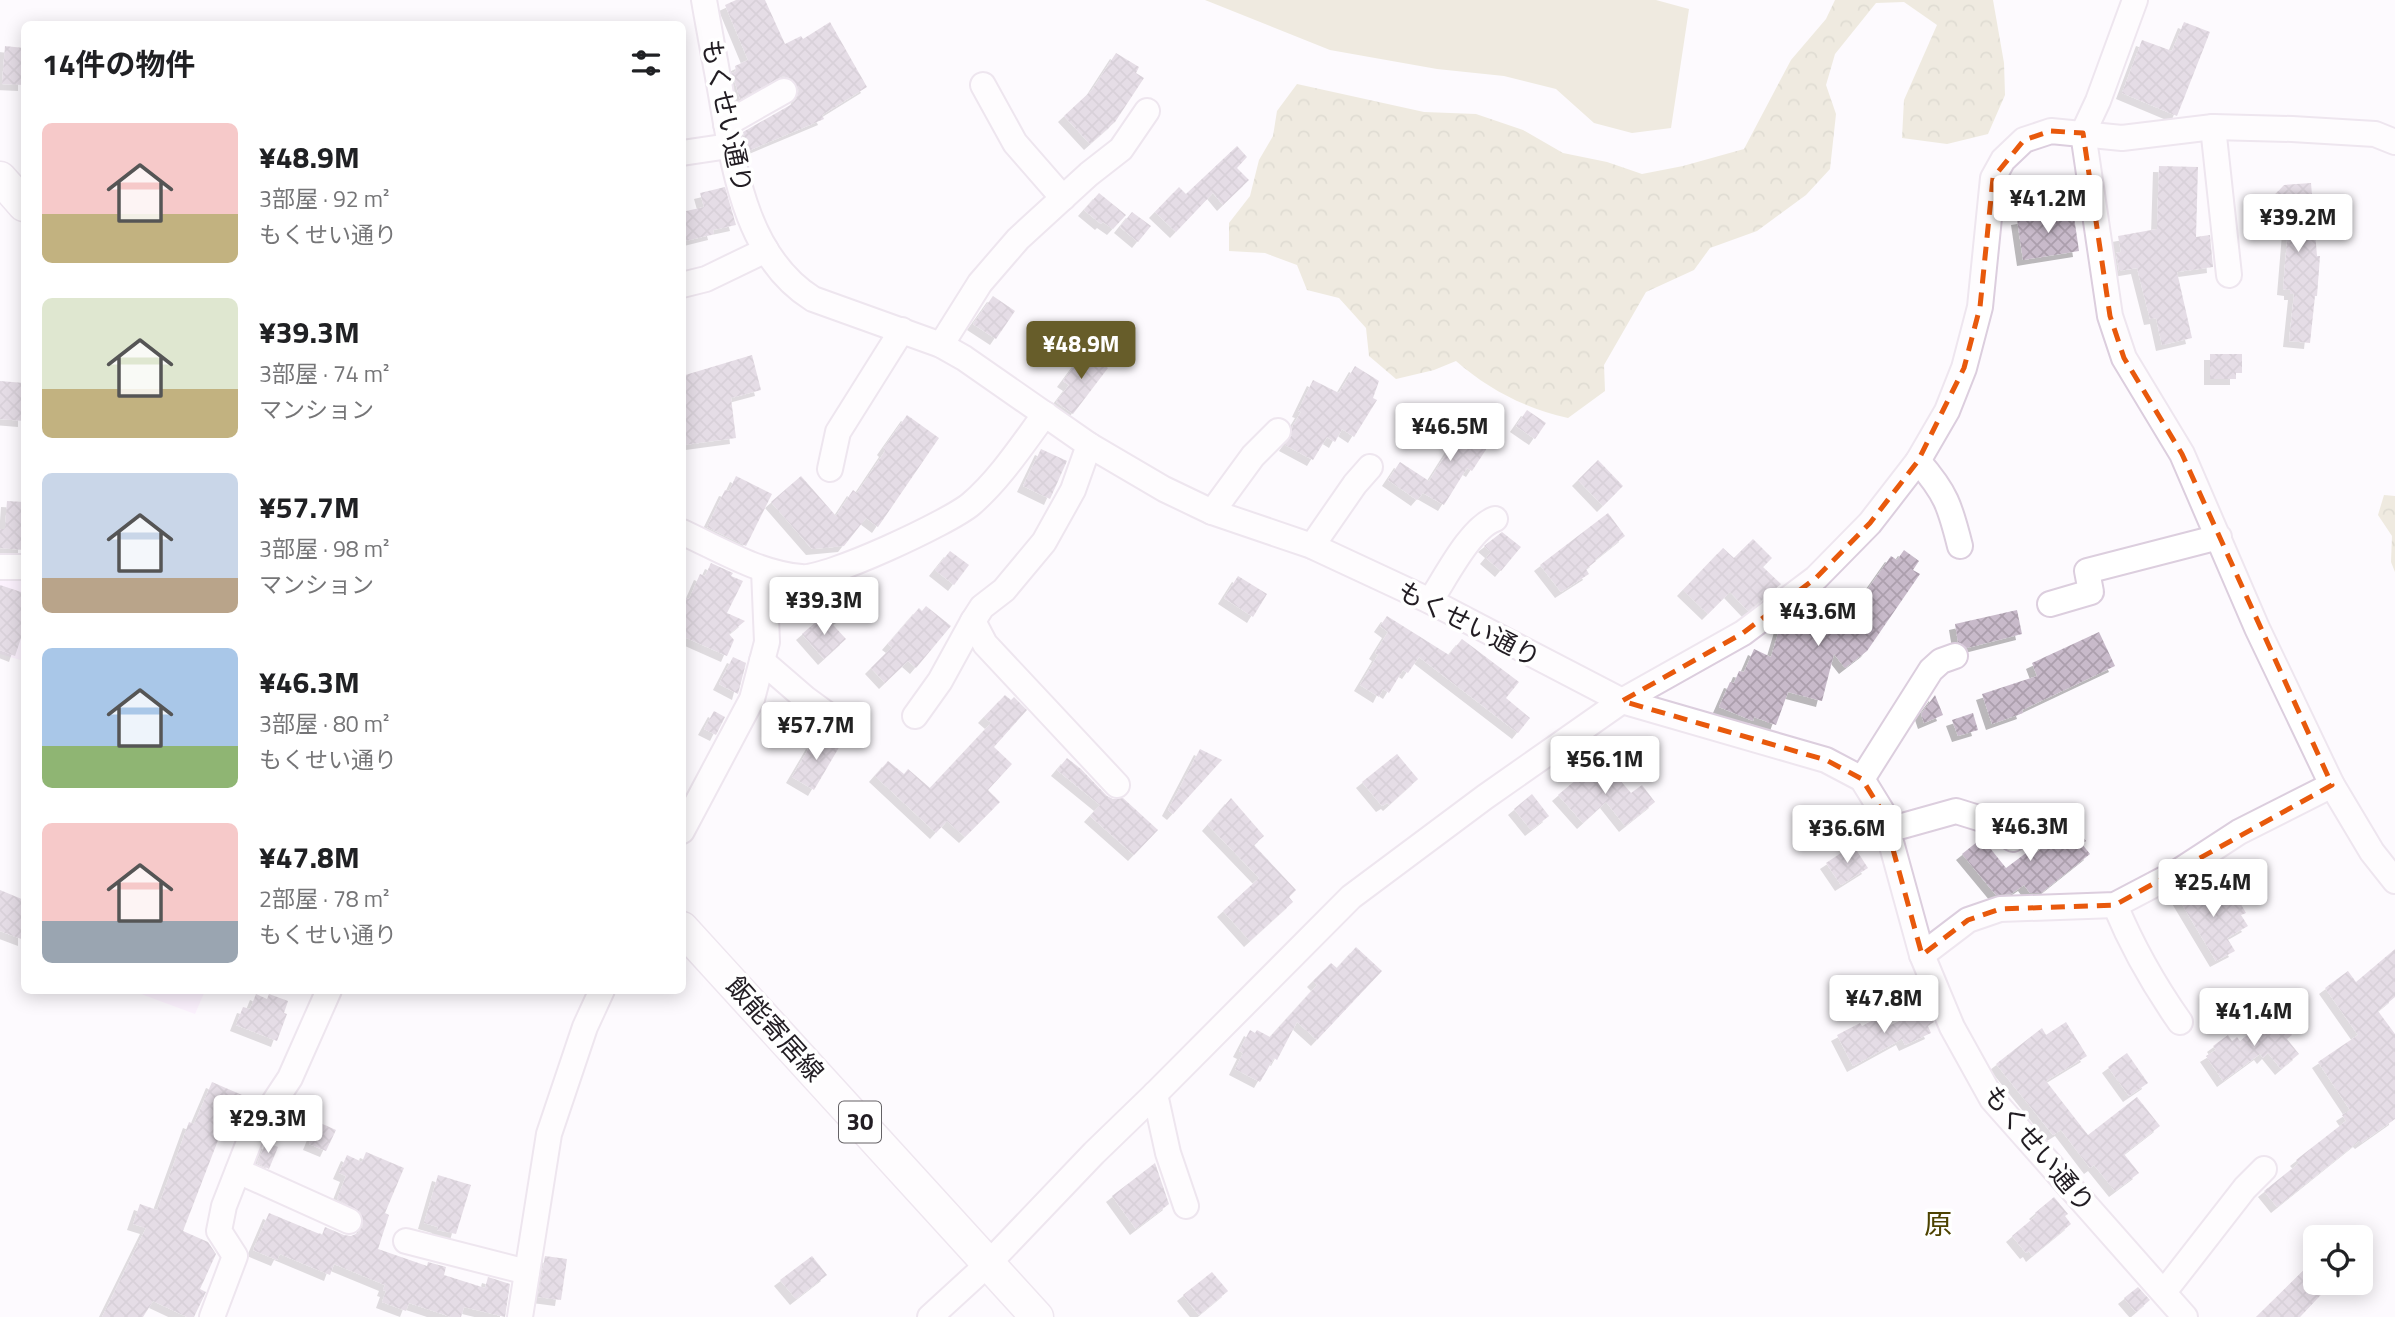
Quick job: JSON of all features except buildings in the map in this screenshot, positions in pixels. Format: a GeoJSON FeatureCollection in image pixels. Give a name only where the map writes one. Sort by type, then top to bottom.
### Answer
{"type":"FeatureCollection","features":[{"type":"Feature","properties":{"kind":"main road","name":"飯能寄居線"},"geometry":{"type":"LineString","coordinates":[[686,932],[1037,1317]]}},
{"type":"Feature","properties":{"kind":"street","name":"もくせい通り"},"geometry":{"type":"LineString","coordinates":[[704,0],[727,135],[744,200],[754,228],[766,250],[797,289],[813,299],[941,345],[964,358],[1089,445],[1164,489],[1212,512],[1312,546],[1430,601],[1622,701],[1826,760],[1862,779],[1883,813],[1922,955],[1952,1027],[1992,1099],[2185,1317]]}},
{"type":"Feature","properties":{"kind":"street"},"geometry":{"type":"LineString","coordinates":[[2135,0],[2098,101],[2082,133],[2110,316],[2124,358],[2182,454],[2257,628],[2332,785],[2372,852],[2395,881]]}},
{"type":"Feature","properties":{"kind":"street"},"geometry":{"type":"LineString","coordinates":[[983,85],[1016,143],[1063,198]]}},
{"type":"Feature","properties":{"kind":"street"},"geometry":{"type":"LineString","coordinates":[[686,151],[727,135],[784,91]]}},
{"type":"Feature","properties":{"kind":"street"},"geometry":{"type":"LineString","coordinates":[[941,345],[980,283],[1018,239],[1121,149],[1147,111]]}},
{"type":"Feature","properties":{"kind":"street"},"geometry":{"type":"LineString","coordinates":[[2213,127],[2229,275]]}},
{"type":"Feature","properties":{"kind":"street"},"geometry":{"type":"LineString","coordinates":[[930,1317],[988,1264],[1094,1153],[1156,1094],[1350,897],[1485,797],[1622,701],[1743,633],[1816,578],[1870,523],[1918,461],[1947,411],[1964,368],[1980,307],[1993,178],[2003,160],[2024,140],[2052,131],[2122,138],[2213,127],[2375,134],[2395,142]]}},
{"type":"Feature","properties":{"kind":"street"},"geometry":{"type":"LineString","coordinates":[[686,284],[706,279],[766,250]]}},
{"type":"Feature","properties":{"kind":"street"},"geometry":{"type":"LineString","coordinates":[[830,469],[838,432],[902,330]]}},
{"type":"Feature","properties":{"kind":"street"},"geometry":{"type":"LineString","coordinates":[[686,534],[764,570],[804,578],[842,568],[932,527],[968,507],[991,485],[1045,414]]}},
{"type":"Feature","properties":{"kind":"street"},"geometry":{"type":"LineString","coordinates":[[1212,512],[1253,456],[1278,431]]}},
{"type":"Feature","properties":{"kind":"street"},"geometry":{"type":"LineString","coordinates":[[915,716],[940,681],[982,607],[1004,590],[1044,542],[1073,490],[1089,445]]}},
{"type":"Feature","properties":{"kind":"street"},"geometry":{"type":"LineString","coordinates":[[1918,461],[1940,486],[1952,512],[1960,546]]}},
{"type":"Feature","properties":{"kind":"street"},"geometry":{"type":"LineString","coordinates":[[1312,546],[1370,467]]}},
{"type":"Feature","properties":{"kind":"street"},"geometry":{"type":"LineString","coordinates":[[1430,601],[1474,535],[1486,522],[1495,519]]}},
{"type":"Feature","properties":{"kind":"street"},"geometry":{"type":"LineString","coordinates":[[2050,604],[2091,592],[2087,571],[2219,537]]}},
{"type":"Feature","properties":{"kind":"street"},"geometry":{"type":"LineString","coordinates":[[0,567],[21,567]]}},
{"type":"Feature","properties":{"kind":"street"},"geometry":{"type":"LineString","coordinates":[[686,823],[752,699],[767,642],[764,570]]}},
{"type":"Feature","properties":{"kind":"street"},"geometry":{"type":"LineString","coordinates":[[973,621],[985,644],[1117,785]]}},
{"type":"Feature","properties":{"kind":"street"},"geometry":{"type":"LineString","coordinates":[[1862,779],[1931,670],[1941,661],[1955,656]]}},
{"type":"Feature","properties":{"kind":"street"},"geometry":{"type":"LineString","coordinates":[[762,661],[806,699],[854,734]]}},
{"type":"Feature","properties":{"kind":"street"},"geometry":{"type":"LineString","coordinates":[[1922,955],[1968,920],[2000,909],[2115,905],[2175,873],[2239,832],[2332,785]]}},
{"type":"Feature","properties":{"kind":"street"},"geometry":{"type":"LineString","coordinates":[[1888,830],[1956,811],[1985,820],[2014,839]]}},
{"type":"Feature","properties":{"kind":"street"},"geometry":{"type":"LineString","coordinates":[[2115,905],[2129,938],[2162,997],[2180,1022]]}},
{"type":"Feature","properties":{"kind":"street"},"geometry":{"type":"LineString","coordinates":[[212,1317],[235,1256],[219,1231],[224,1206],[251,1137],[290,1078],[327,994]]}},
{"type":"Feature","properties":{"kind":"street"},"geometry":{"type":"LineString","coordinates":[[520,1317],[550,1134],[585,1027],[601,994]]}},
{"type":"Feature","properties":{"kind":"street"},"geometry":{"type":"LineString","coordinates":[[1156,1094],[1168,1153],[1186,1206]]}},
{"type":"Feature","properties":{"kind":"street"},"geometry":{"type":"LineString","coordinates":[[2164,1292],[2245,1188],[2264,1169]]}},
{"type":"Feature","properties":{"kind":"street"},"geometry":{"type":"LineString","coordinates":[[238,1171],[349,1221]]}},
{"type":"Feature","properties":{"kind":"street"},"geometry":{"type":"LineString","coordinates":[[405,1241],[527,1272]]}},
{"type":"Feature","properties":{"kind":"highlighted area"},"geometry":{"type":"Polygon","coordinates":[[[2051,131],[2083,133],[2110,316],[2124,358],[2182,454],[2332,785],[2115,905],[2000,909],[1968,920],[1922,955],[1883,813],[1862,779],[1826,760],[1622,701],[1743,633],[1816,578],[1870,523],[1918,461],[1964,368],[1980,307],[1993,178],[2024,140],[2051,131]]]}},
{"type":"Feature","properties":{"kind":"shaded area"},"geometry":{"type":"Polygon","coordinates":[[[0,572],[21,573],[21,660],[0,654],[0,572]]]}},
{"type":"Feature","properties":{"kind":"shaded area"},"geometry":{"type":"Polygon","coordinates":[[[141,994],[204,994],[195,1014],[141,994]]]}},
{"type":"Feature","properties":{"kind":"green space"},"geometry":{"type":"Polygon","coordinates":[[[1205,0],[1656,0],[1689,9],[1671,128],[1632,133],[1594,123],[1556,89],[1504,76],[1437,69],[1330,50],[1205,0]]]}},
{"type":"Feature","properties":{"kind":"green space"},"geometry":{"type":"Polygon","coordinates":[[[1835,0],[1993,0],[2004,63],[2005,95],[1988,134],[1947,144],[1902,138],[1904,100],[1937,25],[1904,2],[1876,3],[1835,54],[1826,85],[1836,114],[1830,169],[1806,195],[1757,231],[1710,248],[1694,270],[1646,292],[1604,365],[1605,391],[1568,418],[1508,397],[1456,361],[1434,370],[1396,379],[1369,356],[1366,328],[1339,298],[1307,290],[1297,265],[1265,253],[1229,251],[1229,223],[1250,196],[1259,160],[1273,136],[1277,111],[1297,84],[1424,112],[1476,114],[1523,130],[1563,153],[1607,162],[1642,174],[1744,149],[1791,60],[1826,19],[1835,0]]]}},
{"type":"Feature","properties":{"kind":"green space"},"geometry":{"type":"Polygon","coordinates":[[[2384,495],[2395,496],[2395,572],[2391,562],[2392,536],[2378,515],[2384,495]]]}},
{"type":"Feature","properties":{"kind":"district","name":"原"},"geometry":{"type":"Point","coordinates":[1938,1224]}}]}
